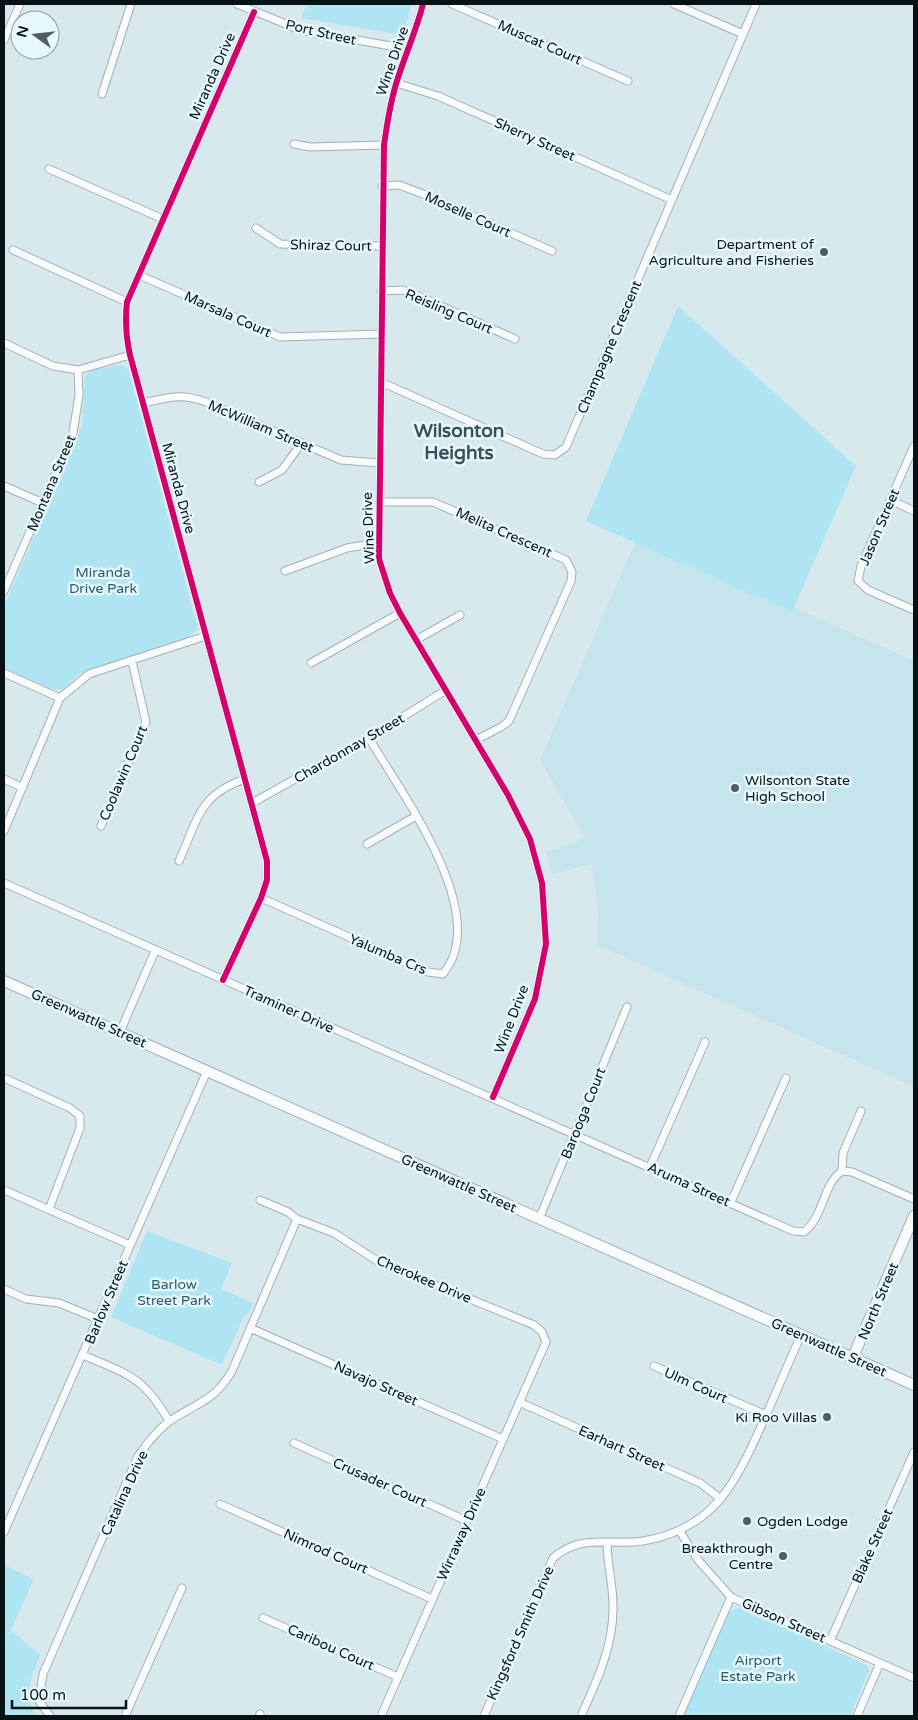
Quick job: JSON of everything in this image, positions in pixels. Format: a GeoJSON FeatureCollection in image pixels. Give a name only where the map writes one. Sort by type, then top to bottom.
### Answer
{"type":"FeatureCollection","features":[{"type":"Feature","properties":{"kind":"main road","name":"Greenwattle Street"},"geometry":{"type":"LineString","coordinates":[[4,981],[914,1385]]}},
{"type":"Feature","properties":{"kind":"main road","name":"North Street"},"geometry":{"type":"LineString","coordinates":[[853,1357],[914,1216]]}},
{"type":"Feature","properties":{"kind":"street"},"geometry":{"type":"LineString","coordinates":[[4,40],[20,4]]}},
{"type":"Feature","properties":{"kind":"street"},"geometry":{"type":"LineString","coordinates":[[102,94],[131,4]]}},
{"type":"Feature","properties":{"kind":"street","name":"Port Street"},"geometry":{"type":"LineString","coordinates":[[237,4],[308,32],[408,49]]}},
{"type":"Feature","properties":{"kind":"street","name":"Wine Drive"},"geometry":{"type":"LineString","coordinates":[[423,4],[416,31],[396,82],[389,110],[384,145],[378,544],[379,559],[384,578],[400,613],[508,796],[530,839],[542,883],[546,944],[535,999],[494,1097]]}},
{"type":"Feature","properties":{"kind":"street","name":"Muscat Court"},"geometry":{"type":"LineString","coordinates":[[452,4],[628,81]]}},
{"type":"Feature","properties":{"kind":"street"},"geometry":{"type":"LineString","coordinates":[[674,4],[743,34]]}},
{"type":"Feature","properties":{"kind":"street","name":"Champagne Crescent"},"geometry":{"type":"LineString","coordinates":[[381,382],[543,454],[555,455],[566,447],[756,4]]}},
{"type":"Feature","properties":{"kind":"street","name":"Miranda Drive"},"geometry":{"type":"LineString","coordinates":[[223,980],[261,898],[267,880],[267,861],[126,340],[127,302],[254,12]]}},
{"type":"Feature","properties":{"kind":"street","name":"Sherry Street"},"geometry":{"type":"LineString","coordinates":[[396,82],[438,96],[672,200]]}},
{"type":"Feature","properties":{"kind":"street"},"geometry":{"type":"LineString","coordinates":[[294,144],[310,148],[384,145]]}},
{"type":"Feature","properties":{"kind":"street"},"geometry":{"type":"LineString","coordinates":[[49,169],[162,219]]}},
{"type":"Feature","properties":{"kind":"street","name":"Moselle Court"},"geometry":{"type":"LineString","coordinates":[[382,186],[399,185],[423,194],[552,251]]}},
{"type":"Feature","properties":{"kind":"street","name":"Shiraz Court"},"geometry":{"type":"LineString","coordinates":[[256,228],[280,244],[382,246]]}},
{"type":"Feature","properties":{"kind":"street"},"geometry":{"type":"LineString","coordinates":[[13,250],[127,302]]}},
{"type":"Feature","properties":{"kind":"street","name":"Marsala Court"},"geometry":{"type":"LineString","coordinates":[[139,275],[280,337],[381,334]]}},
{"type":"Feature","properties":{"kind":"street","name":"Reisling Court"},"geometry":{"type":"LineString","coordinates":[[381,291],[403,290],[515,339]]}},
{"type":"Feature","properties":{"kind":"street"},"geometry":{"type":"LineString","coordinates":[[4,343],[54,366],[78,370],[130,355]]}},
{"type":"Feature","properties":{"kind":"street","name":"Montana Street"},"geometry":{"type":"LineString","coordinates":[[4,591],[6,581],[43,503],[73,433],[80,395],[78,370]]}},
{"type":"Feature","properties":{"kind":"street","name":"McWilliam Street"},"geometry":{"type":"LineString","coordinates":[[144,404],[174,396],[186,396],[206,402],[341,460],[379,464]]}},
{"type":"Feature","properties":{"kind":"street"},"geometry":{"type":"LineString","coordinates":[[259,482],[282,470],[301,444]]}},
{"type":"Feature","properties":{"kind":"street","name":"Jason Street"},"geometry":{"type":"LineString","coordinates":[[914,446],[861,566],[858,581],[868,590],[914,610]]}},
{"type":"Feature","properties":{"kind":"street"},"geometry":{"type":"LineString","coordinates":[[4,486],[43,503]]}},
{"type":"Feature","properties":{"kind":"street"},"geometry":{"type":"LineString","coordinates":[[890,500],[914,510]]}},
{"type":"Feature","properties":{"kind":"street","name":"Melita Crescent"},"geometry":{"type":"LineString","coordinates":[[379,502],[433,502],[566,560],[570,567],[571,581],[509,721],[476,740]]}},
{"type":"Feature","properties":{"kind":"street"},"geometry":{"type":"LineString","coordinates":[[285,572],[347,548],[378,544]]}},
{"type":"Feature","properties":{"kind":"street"},"geometry":{"type":"LineString","coordinates":[[311,663],[400,613]]}},
{"type":"Feature","properties":{"kind":"street"},"geometry":{"type":"LineString","coordinates":[[416,640],[460,615]]}},
{"type":"Feature","properties":{"kind":"street"},"geometry":{"type":"LineString","coordinates":[[4,831],[60,698],[89,674],[206,636]]}},
{"type":"Feature","properties":{"kind":"street","name":"Coolawin Court"},"geometry":{"type":"LineString","coordinates":[[101,826],[146,722],[132,661]]}},
{"type":"Feature","properties":{"kind":"street"},"geometry":{"type":"LineString","coordinates":[[4,672],[60,698]]}},
{"type":"Feature","properties":{"kind":"street","name":"Chardonnay Street"},"geometry":{"type":"LineString","coordinates":[[252,803],[369,738],[446,690]]}},
{"type":"Feature","properties":{"kind":"street","name":"Yalumba Crs"},"geometry":{"type":"LineString","coordinates":[[261,898],[428,972],[443,974],[453,958],[456,937],[453,898],[440,859],[369,738]]}},
{"type":"Feature","properties":{"kind":"street"},"geometry":{"type":"LineString","coordinates":[[4,779],[23,788]]}},
{"type":"Feature","properties":{"kind":"street"},"geometry":{"type":"LineString","coordinates":[[179,861],[208,798],[227,785],[245,779]]}},
{"type":"Feature","properties":{"kind":"street"},"geometry":{"type":"LineString","coordinates":[[367,844],[416,816]]}},
{"type":"Feature","properties":{"kind":"street","name":"Traminer Drive"},"geometry":{"type":"LineString","coordinates":[[4,883],[494,1097],[574,1134]]}},
{"type":"Feature","properties":{"kind":"street"},"geometry":{"type":"LineString","coordinates":[[120,1032],[156,951]]}},
{"type":"Feature","properties":{"kind":"street","name":"Barooga Court"},"geometry":{"type":"LineString","coordinates":[[539,1219],[627,1007]]}},
{"type":"Feature","properties":{"kind":"street"},"geometry":{"type":"LineString","coordinates":[[650,1167],[705,1042]]}},
{"type":"Feature","properties":{"kind":"street","name":"Barlow Street"},"geometry":{"type":"LineString","coordinates":[[4,1532],[207,1071]]}},
{"type":"Feature","properties":{"kind":"street"},"geometry":{"type":"LineString","coordinates":[[4,1078],[70,1108],[80,1116],[80,1128],[49,1209]]}},
{"type":"Feature","properties":{"kind":"street"},"geometry":{"type":"LineString","coordinates":[[731,1202],[786,1078]]}},
{"type":"Feature","properties":{"kind":"street"},"geometry":{"type":"LineString","coordinates":[[861,1110],[846,1146],[842,1171],[852,1172],[914,1199]]}},
{"type":"Feature","properties":{"kind":"street","name":"Aruma Street"},"geometry":{"type":"LineString","coordinates":[[574,1134],[793,1231],[804,1232],[814,1224],[832,1181],[842,1171]]}},
{"type":"Feature","properties":{"kind":"street"},"geometry":{"type":"LineString","coordinates":[[4,1190],[130,1245]]}},
{"type":"Feature","properties":{"kind":"street","name":"Cherokee Drive"},"geometry":{"type":"LineString","coordinates":[[260,1200],[288,1212],[297,1219],[334,1233],[379,1262],[534,1325],[542,1332],[546,1342],[542,1353]]}},
{"type":"Feature","properties":{"kind":"street","name":"Catalina Drive"},"geometry":{"type":"LineString","coordinates":[[50,1716],[39,1701],[43,1674],[138,1456],[151,1439],[169,1421],[198,1406],[223,1386],[297,1219]]}},
{"type":"Feature","properties":{"kind":"street"},"geometry":{"type":"LineString","coordinates":[[4,1289],[26,1299],[59,1303],[98,1319]]}},
{"type":"Feature","properties":{"kind":"street","name":"Navajo Street"},"geometry":{"type":"LineString","coordinates":[[250,1328],[503,1439]]}},
{"type":"Feature","properties":{"kind":"street","name":"Kingsford Smith Drive"},"geometry":{"type":"LineString","coordinates":[[484,1716],[553,1558],[565,1548],[579,1542],[607,1543],[645,1540],[679,1530],[700,1517],[722,1498],[739,1474],[801,1335]]}},
{"type":"Feature","properties":{"kind":"street","name":"Wirraway Drive"},"geometry":{"type":"LineString","coordinates":[[381,1716],[542,1353]]}},
{"type":"Feature","properties":{"kind":"street"},"geometry":{"type":"LineString","coordinates":[[83,1355],[131,1376],[143,1384],[154,1396],[169,1421]]}},
{"type":"Feature","properties":{"kind":"street","name":"Ulm Court"},"geometry":{"type":"LineString","coordinates":[[654,1366],[766,1415]]}},
{"type":"Feature","properties":{"kind":"street","name":"Earhart Street"},"geometry":{"type":"LineString","coordinates":[[520,1402],[700,1483],[722,1498]]}},
{"type":"Feature","properties":{"kind":"street","name":"Crusader Court"},"geometry":{"type":"LineString","coordinates":[[294,1443],[467,1521]]}},
{"type":"Feature","properties":{"kind":"street","name":"Blake Street"},"geometry":{"type":"LineString","coordinates":[[830,1641],[914,1452]]}},
{"type":"Feature","properties":{"kind":"street","name":"Nimrod Court"},"geometry":{"type":"LineString","coordinates":[[220,1504],[432,1599]]}},
{"type":"Feature","properties":{"kind":"street","name":"Gibson Street"},"geometry":{"type":"LineString","coordinates":[[679,1530],[698,1560],[731,1597],[914,1678]]}},
{"type":"Feature","properties":{"kind":"street"},"geometry":{"type":"LineString","coordinates":[[581,1716],[602,1668],[613,1624],[612,1588],[607,1543]]}},
{"type":"Feature","properties":{"kind":"street"},"geometry":{"type":"LineString","coordinates":[[125,1716],[182,1588]]}},
{"type":"Feature","properties":{"kind":"street"},"geometry":{"type":"LineString","coordinates":[[678,1716],[731,1597]]}},
{"type":"Feature","properties":{"kind":"street","name":"Caribou Court"},"geometry":{"type":"LineString","coordinates":[[263,1618],[398,1677]]}},
{"type":"Feature","properties":{"kind":"street"},"geometry":{"type":"LineString","coordinates":[[856,1716],[880,1663]]}},
{"type":"Feature","properties":{"kind":"shaded area","name":"Wilsonton State High School"},"geometry":{"type":"Polygon","coordinates":[[[635,543],[792,611],[794,607],[914,661],[914,1087],[597,945],[598,915],[592,864],[552,874],[546,852],[585,838],[540,760],[635,543]]]}},
{"type":"Feature","properties":{"kind":"green space"},"geometry":{"type":"Polygon","coordinates":[[[307,4],[412,4],[404,31],[397,34],[301,18],[307,4]]]}},
{"type":"Feature","properties":{"kind":"green space"},"geometry":{"type":"Polygon","coordinates":[[[678,306],[856,466],[792,612],[586,521],[678,306]]]}},
{"type":"Feature","properties":{"kind":"green space","name":"Miranda Drive Park"},"geometry":{"type":"Polygon","coordinates":[[[121,365],[128,369],[198,629],[187,638],[80,673],[63,689],[51,689],[4,668],[4,606],[82,426],[85,376],[91,370],[121,365]]]}},
{"type":"Feature","properties":{"kind":"green space","name":"Barlow Street Park"},"geometry":{"type":"Polygon","coordinates":[[[147,1231],[232,1263],[221,1289],[253,1303],[248,1315],[245,1314],[222,1365],[111,1317],[147,1231]]]}},
{"type":"Feature","properties":{"kind":"green space"},"geometry":{"type":"Polygon","coordinates":[[[4,1565],[34,1579],[11,1630],[40,1655],[29,1693],[36,1716],[4,1716],[4,1565]]]}},
{"type":"Feature","properties":{"kind":"green space","name":"Airport Estate Park"},"geometry":{"type":"Polygon","coordinates":[[[739,1607],[867,1665],[869,1671],[850,1716],[683,1716],[729,1612],[739,1607]]]}},
{"type":"Feature","properties":{"kind":"cycle path"},"geometry":{"type":"LineString","coordinates":[[423,4],[394,92],[384,145],[379,559],[390,593],[400,613],[508,795],[530,839],[542,883],[546,944],[535,999],[493,1097]]}},
{"type":"Feature","properties":{"kind":"cycle path"},"geometry":{"type":"LineString","coordinates":[[223,980],[261,898],[267,880],[267,861],[130,355],[126,315],[127,302],[254,12]]}},
{"type":"Feature","properties":{"kind":"place","name":"Department of Agriculture and Fisheries"},"geometry":{"type":"Point","coordinates":[824,252]}},
{"type":"Feature","properties":{"kind":"place","name":"Wilsonton State High School"},"geometry":{"type":"Point","coordinates":[735,788]}},
{"type":"Feature","properties":{"kind":"place","name":"Ki Roo Villas"},"geometry":{"type":"Point","coordinates":[827,1417]}},
{"type":"Feature","properties":{"kind":"place","name":"Ogden Lodge"},"geometry":{"type":"Point","coordinates":[747,1521]}},
{"type":"Feature","properties":{"kind":"place","name":"Breakthrough Centre"},"geometry":{"type":"Point","coordinates":[783,1556]}},
{"type":"Feature","properties":{"kind":"district","name":"Wilsonton Heights"},"geometry":{"type":"Point","coordinates":[459,441]}}]}
